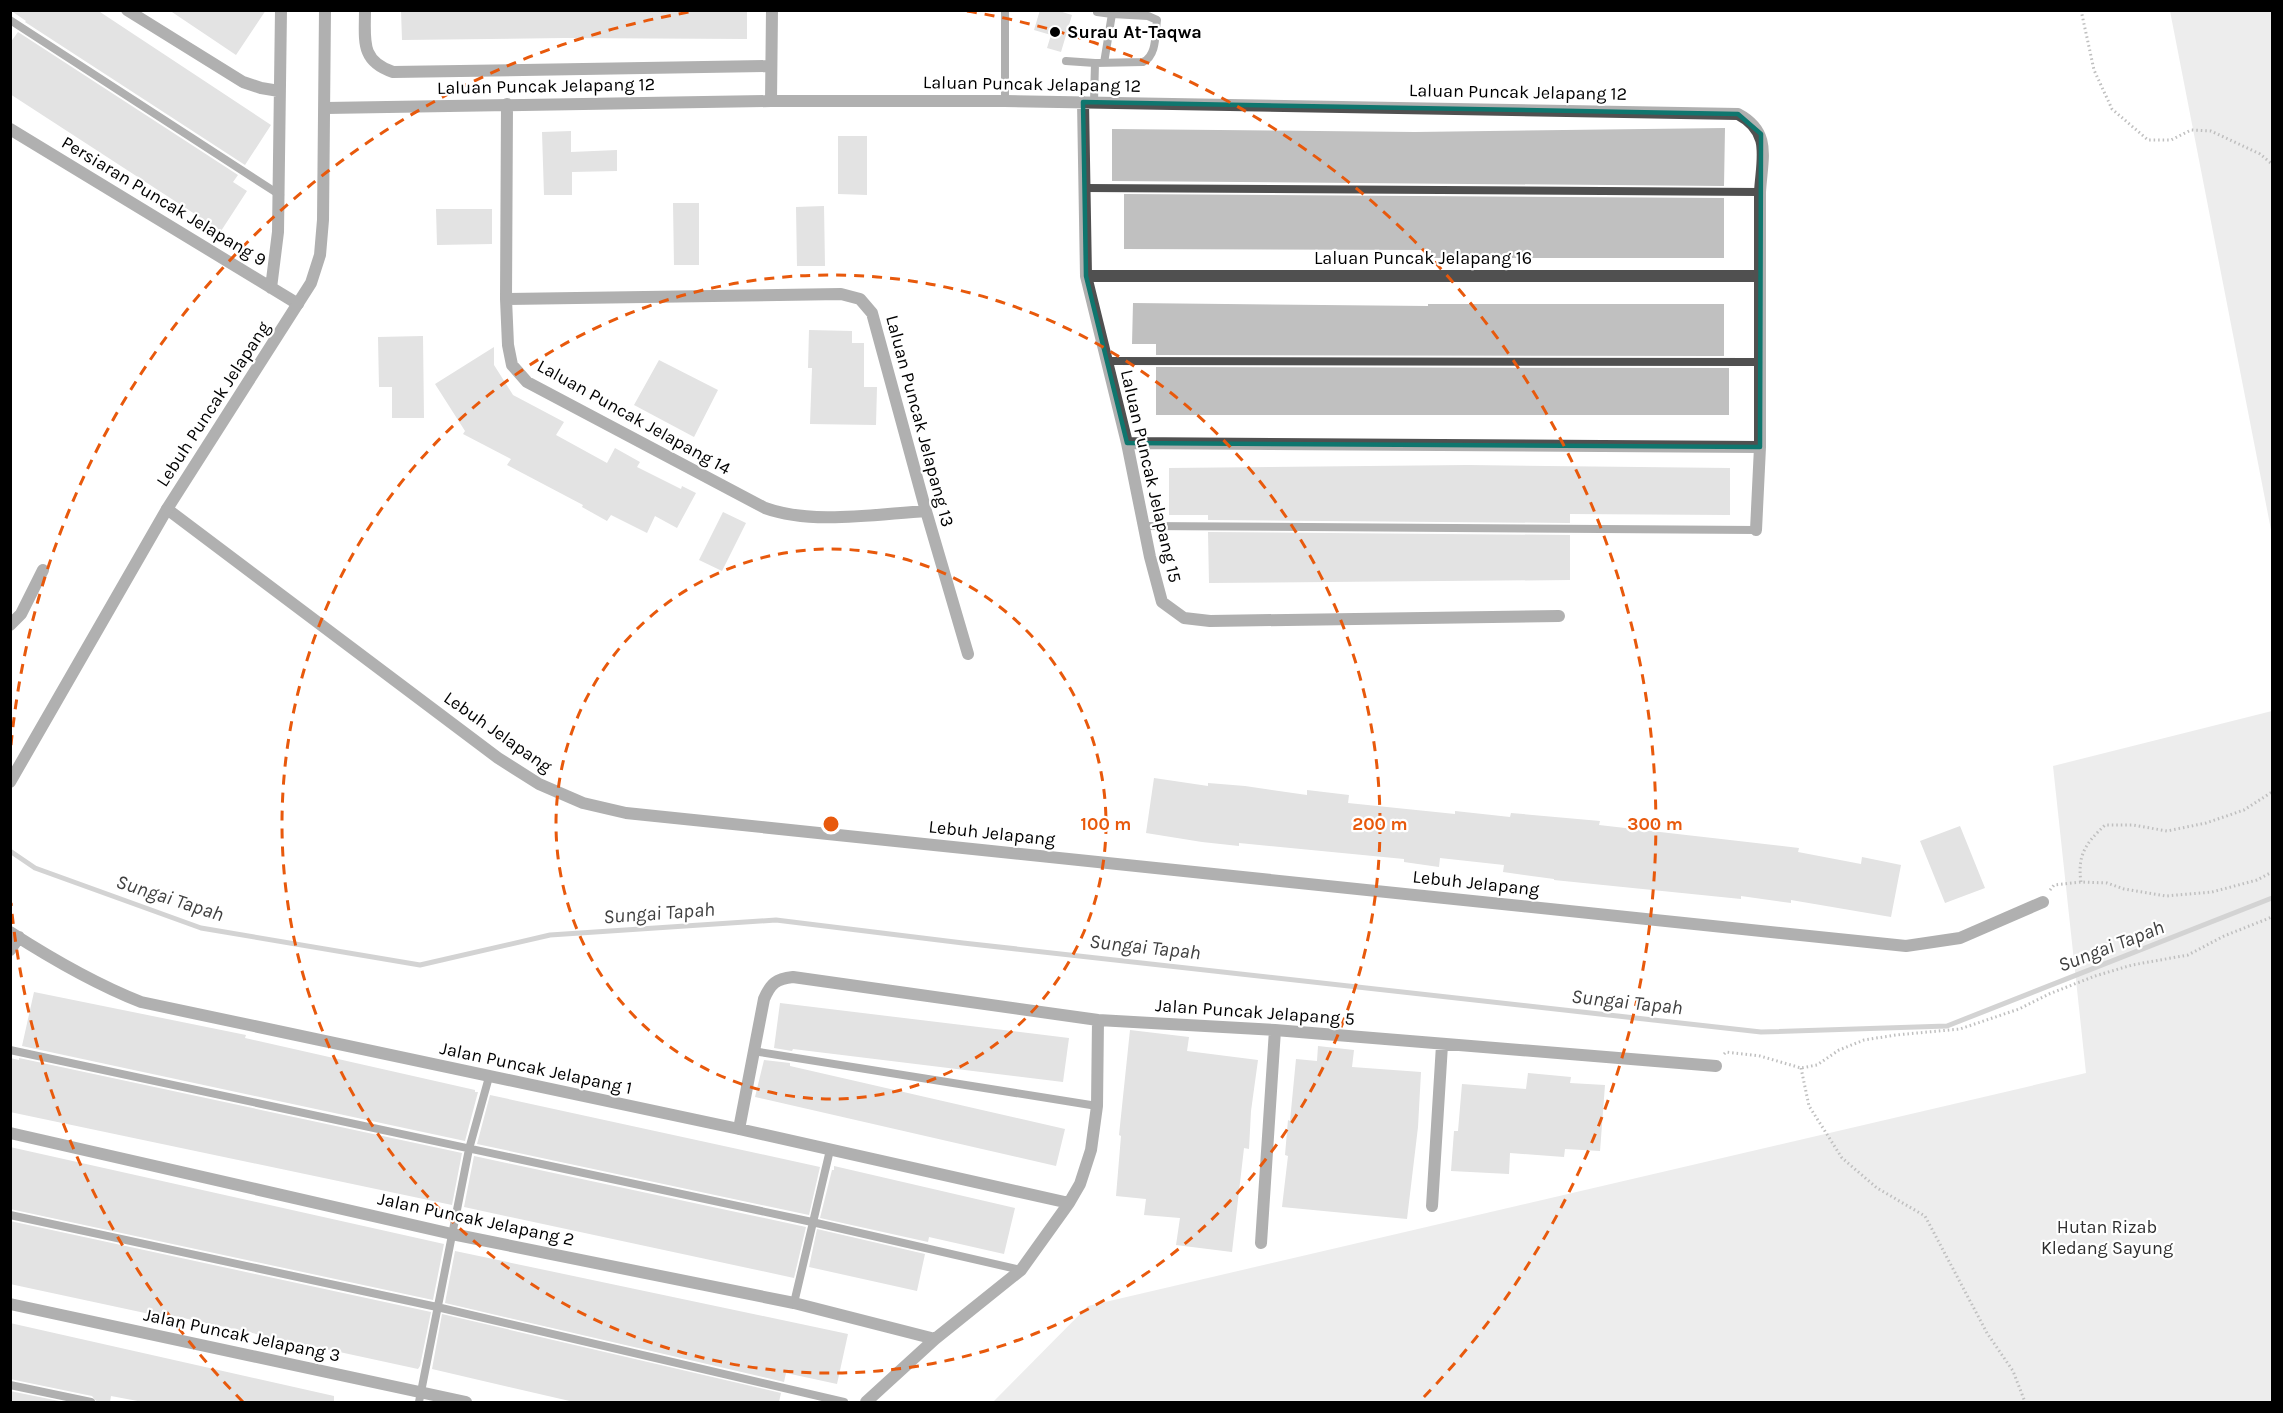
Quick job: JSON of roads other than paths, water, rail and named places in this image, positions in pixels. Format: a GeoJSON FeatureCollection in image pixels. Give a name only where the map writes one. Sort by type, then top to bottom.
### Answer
{"type":"FeatureCollection","features":[{"type":"Feature","properties":{"kind":"street"},"geometry":{"type":"LineString","coordinates":[[127,10],[243,82],[279,91]]}},
{"type":"Feature","properties":{"kind":"street"},"geometry":{"type":"LineString","coordinates":[[271,288],[278,242],[280,195],[281,10]]}},
{"type":"Feature","properties":{"kind":"street","name":"Lebuh Puncak Jelapang"},"geometry":{"type":"LineString","coordinates":[[10,782],[167,509],[311,283],[320,255],[323,220],[326,108],[325,10]]}},
{"type":"Feature","properties":{"kind":"street","name":"Laluan Puncak Jelapang 12"},"geometry":{"type":"LineString","coordinates":[[365,10],[365,43],[371,58],[379,67],[393,72],[771,66]]}},
{"type":"Feature","properties":{"kind":"street"},"geometry":{"type":"LineString","coordinates":[[771,101],[772,10]]}},
{"type":"Feature","properties":{"kind":"street","name":"Laluan Puncak Jelapang 12"},"geometry":{"type":"LineString","coordinates":[[326,108],[771,101],[1005,101],[1738,114],[1752,122],[1761,135],[1763,153],[1760,192]]}},
{"type":"Feature","properties":{"kind":"street","name":"Laluan Puncak Jelapang 15"},"geometry":{"type":"LineString","coordinates":[[1088,102],[1084,188],[1086,276],[1127,443],[1162,602],[1184,618],[1210,621],[1559,616]]}},
{"type":"Feature","properties":{"kind":"street","name":"Laluan Puncak Jelapang 14"},"geometry":{"type":"LineString","coordinates":[[507,104],[506,299],[508,345],[512,365],[527,382],[765,508],[782,514],[808,518],[926,511]]}},
{"type":"Feature","properties":{"kind":"street","name":"Persiaran Puncak Jelapang 9"},"geometry":{"type":"LineString","coordinates":[[10,129],[298,304]]}},
{"type":"Feature","properties":{"kind":"street"},"geometry":{"type":"LineString","coordinates":[[1756,530],[1760,447],[1760,192]]}},
{"type":"Feature","properties":{"kind":"street","name":"Laluan Puncak Jelapang 16"},"geometry":{"type":"LineString","coordinates":[[1086,276],[1760,276]]}},
{"type":"Feature","properties":{"kind":"street","name":"Laluan Puncak Jelapang 13"},"geometry":{"type":"LineString","coordinates":[[506,299],[841,294],[860,299],[872,313],[968,654]]}},
{"type":"Feature","properties":{"kind":"street"},"geometry":{"type":"LineString","coordinates":[[1127,443],[1760,447]]}},
{"type":"Feature","properties":{"kind":"street","name":"Lebuh Jelapang"},"geometry":{"type":"LineString","coordinates":[[167,509],[498,758],[539,784],[583,803],[626,813],[1906,946],[1960,938],[2043,902]]}},
{"type":"Feature","properties":{"kind":"street"},"geometry":{"type":"LineString","coordinates":[[10,625],[21,614],[43,570]]}},
{"type":"Feature","properties":{"kind":"street"},"geometry":{"type":"LineString","coordinates":[[10,950],[15,934]]}},
{"type":"Feature","properties":{"kind":"street","name":"Jalan Puncak Jelapang 1"},"geometry":{"type":"LineString","coordinates":[[15,934],[109,990],[141,1002],[739,1129],[1068,1203]]}},
{"type":"Feature","properties":{"kind":"street","name":"Jalan Puncak Jelapang 5"},"geometry":{"type":"LineString","coordinates":[[753,1051],[764,999],[769,987],[778,979],[793,977],[1098,1020],[1275,1030],[1716,1066]]}},
{"type":"Feature","properties":{"kind":"street"},"geometry":{"type":"LineString","coordinates":[[866,1402],[935,1339],[1021,1270],[1080,1184],[1091,1150],[1096,1106],[1098,1020]]}},
{"type":"Feature","properties":{"kind":"street"},"geometry":{"type":"LineString","coordinates":[[1261,1243],[1275,1030]]}},
{"type":"Feature","properties":{"kind":"street"},"geometry":{"type":"LineString","coordinates":[[1432,1206],[1442,1045]]}},
{"type":"Feature","properties":{"kind":"street"},"geometry":{"type":"LineString","coordinates":[[739,1129],[753,1051]]}},
{"type":"Feature","properties":{"kind":"street","name":"Jalan Puncak Jelapang 2"},"geometry":{"type":"LineString","coordinates":[[10,1132],[452,1233],[794,1303],[935,1339]]}},
{"type":"Feature","properties":{"kind":"street","name":"Jalan Puncak Jelapang 3"},"geometry":{"type":"LineString","coordinates":[[10,1304],[420,1397],[466,1402]]}},
{"type":"Feature","properties":{"kind":"lane"},"geometry":{"type":"LineString","coordinates":[[1005,10],[1005,101]]}},
{"type":"Feature","properties":{"kind":"lane"},"geometry":{"type":"LineString","coordinates":[[1066,62],[1104,63],[1148,60],[1153,50],[1156,20],[1154,17],[1097,12]]}},
{"type":"Feature","properties":{"kind":"lane"},"geometry":{"type":"LineString","coordinates":[[1104,63],[1112,14]]}},
{"type":"Feature","properties":{"kind":"lane"},"geometry":{"type":"LineString","coordinates":[[10,20],[280,195]]}},
{"type":"Feature","properties":{"kind":"lane"},"geometry":{"type":"LineString","coordinates":[[1088,102],[1095,63]]}},
{"type":"Feature","properties":{"kind":"lane"},"geometry":{"type":"LineString","coordinates":[[1084,188],[1760,192]]}},
{"type":"Feature","properties":{"kind":"lane"},"geometry":{"type":"LineString","coordinates":[[1106,361],[1761,362]]}},
{"type":"Feature","properties":{"kind":"lane"},"geometry":{"type":"LineString","coordinates":[[1144,526],[1756,530]]}},
{"type":"Feature","properties":{"kind":"lane"},"geometry":{"type":"LineString","coordinates":[[10,1050],[812,1222],[1021,1270]]}},
{"type":"Feature","properties":{"kind":"lane"},"geometry":{"type":"LineString","coordinates":[[753,1051],[1096,1106]]}},
{"type":"Feature","properties":{"kind":"lane"},"geometry":{"type":"LineString","coordinates":[[420,1397],[469,1149],[489,1077]]}},
{"type":"Feature","properties":{"kind":"lane"},"geometry":{"type":"LineString","coordinates":[[794,1303],[830,1150]]}},
{"type":"Feature","properties":{"kind":"lane"},"geometry":{"type":"LineString","coordinates":[[10,1215],[437,1307],[844,1402]]}},
{"type":"Feature","properties":{"kind":"lane"},"geometry":{"type":"LineString","coordinates":[[10,1385],[91,1402]]}},
{"type":"Feature","properties":{"kind":"waterway","name":"Sungai Tapah"},"geometry":{"type":"LineString","coordinates":[[10,851],[35,868],[201,928],[420,965],[550,935],[776,920],[1761,1032],[1947,1026],[2272,898]]}},
{"type":"Feature","properties":{"kind":"place","name":"Surau At-Taqwa"},"geometry":{"type":"Point","coordinates":[1055,32]}},
{"type":"Feature","properties":{"kind":"park label","name":"Hutan Rizab Kledang Sayung"},"geometry":{"type":"Point","coordinates":[2107,1237]}}]}
